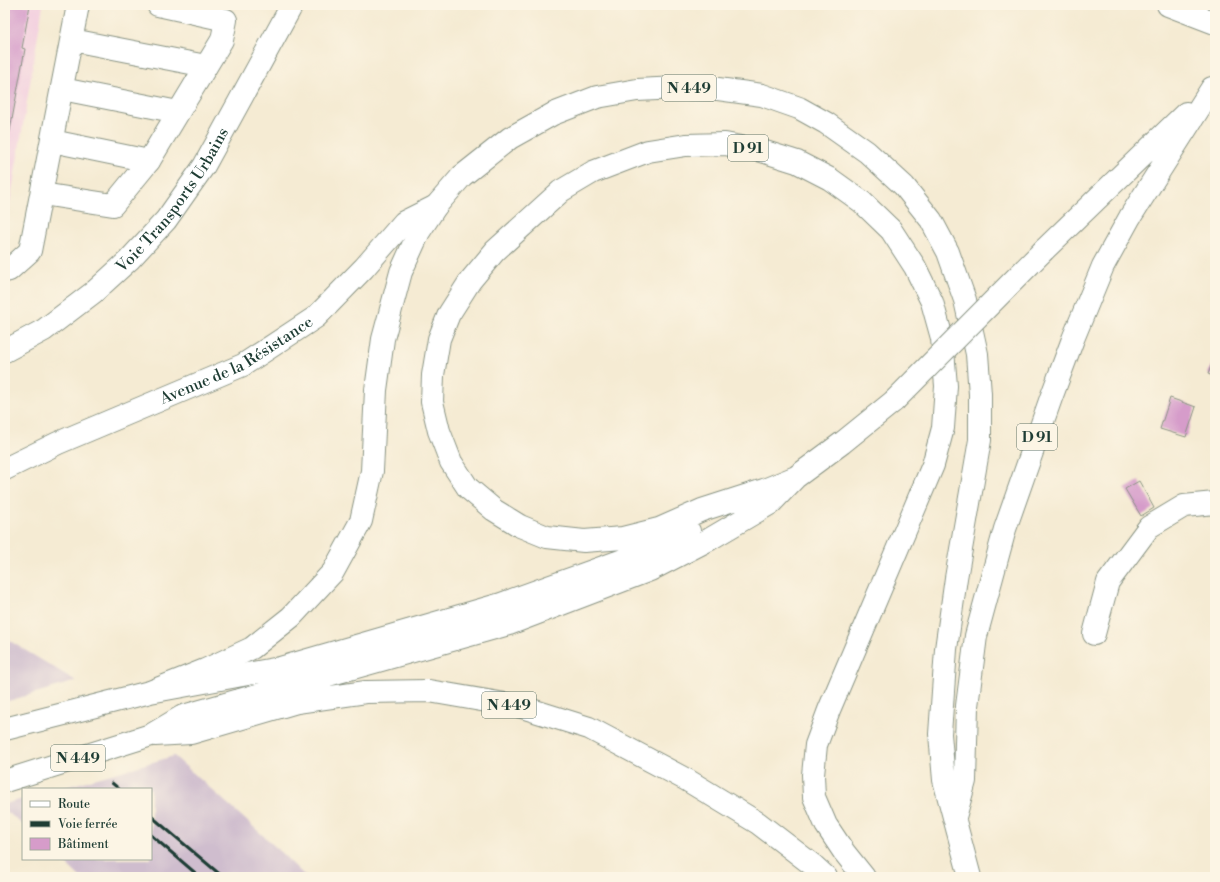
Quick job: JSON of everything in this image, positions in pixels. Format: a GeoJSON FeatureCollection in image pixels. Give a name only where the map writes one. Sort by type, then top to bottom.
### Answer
{"type":"FeatureCollection","features":[{"type":"Feature","properties":{"kind":"main road"},"geometry":{"type":"LineString","coordinates":[[5,271],[9,270],[30,251],[78,5]]}},
{"type":"Feature","properties":{"kind":"main road"},"geometry":{"type":"LineString","coordinates":[[42,194],[113,205],[149,160],[222,40],[226,20],[158,5]]}},
{"type":"Feature","properties":{"kind":"main road","name":"Voie Transports Urbains"},"geometry":{"type":"LineString","coordinates":[[5,351],[44,330],[94,292],[129,260],[166,220],[204,166],[292,5]]}},
{"type":"Feature","properties":{"kind":"main road"},"geometry":{"type":"LineString","coordinates":[[1168,5],[1215,23]]}},
{"type":"Feature","properties":{"kind":"main road"},"geometry":{"type":"LineString","coordinates":[[72,40],[206,66]]}},
{"type":"Feature","properties":{"kind":"main road","name":"D 91"},"geometry":{"type":"LineString","coordinates":[[864,877],[826,826],[814,797],[813,775],[816,745],[829,710],[934,465],[943,428],[946,386],[942,338],[932,302],[915,267],[891,230],[862,202],[830,179],[797,162],[762,151],[724,144],[686,145],[648,152],[593,172],[562,191],[496,251],[470,281],[449,314],[439,339],[433,375],[432,402],[439,431],[451,462],[468,488],[494,510],[520,526],[548,537],[584,541],[623,538],[659,529],[702,510],[767,497],[842,443],[894,401],[1044,250],[1213,86]]}},
{"type":"Feature","properties":{"kind":"main road","name":"D 91"},"geometry":{"type":"LineString","coordinates":[[970,877],[955,818],[965,781],[967,706],[976,636],[1005,529],[1048,405],[1103,266],[1130,217],[1213,86]]}},
{"type":"Feature","properties":{"kind":"main road","name":"N 449"},"geometry":{"type":"LineString","coordinates":[[5,729],[150,692],[205,670],[252,648],[291,617],[333,572],[361,521],[372,471],[376,390],[383,339],[401,272],[419,232],[436,206],[462,176],[510,138],[553,114],[597,97],[637,90],[677,88],[718,89],[762,95],[798,108],[826,123],[867,152],[904,186],[931,220],[948,252],[966,300],[977,354],[980,394],[980,440],[956,578],[946,649],[940,734],[944,780],[955,818]]}},
{"type":"Feature","properties":{"kind":"main road"},"geometry":{"type":"LineString","coordinates":[[62,89],[178,112]]}},
{"type":"Feature","properties":{"kind":"main road"},"geometry":{"type":"LineString","coordinates":[[52,141],[149,160]]}},
{"type":"Feature","properties":{"kind":"main road","name":"Avenue de la Résistance"},"geometry":{"type":"LineString","coordinates":[[5,469],[58,443],[243,365],[316,317],[364,268],[404,222],[436,206]]}},
{"type":"Feature","properties":{"kind":"main road"},"geometry":{"type":"LineString","coordinates":[[150,692],[280,668],[501,604],[645,552],[704,524],[767,497]]}},
{"type":"Feature","properties":{"kind":"main road"},"geometry":{"type":"LineString","coordinates":[[151,735],[183,716],[509,624],[650,570],[710,539],[767,497]]}},
{"type":"Feature","properties":{"kind":"main road"},"geometry":{"type":"LineString","coordinates":[[1094,634],[1108,582],[1149,527],[1184,506],[1215,503]]}},
{"type":"Feature","properties":{"kind":"main road","name":"N 449"},"geometry":{"type":"LineString","coordinates":[[5,781],[151,735],[191,733],[297,702],[366,692],[429,691],[522,707],[589,728],[687,780],[758,823],[826,877]]}},
{"type":"Feature","properties":{"kind":"shaded area"},"geometry":{"type":"Polygon","coordinates":[[[5,5],[43,5],[5,233],[5,5]]]}},
{"type":"Feature","properties":{"kind":"shaded area"},"geometry":{"type":"Polygon","coordinates":[[[5,638],[76,681],[5,702],[5,638]]]}},
{"type":"Feature","properties":{"kind":"shaded area"},"geometry":{"type":"Polygon","coordinates":[[[174,756],[268,840],[306,877],[80,877],[62,860],[152,860],[152,788],[62,788],[174,756]]]}},
{"type":"Feature","properties":{"kind":"shaded area"},"geometry":{"type":"Polygon","coordinates":[[[22,799],[22,824],[5,810],[5,804],[22,799]]]}},
{"type":"Feature","properties":{"kind":"building"},"geometry":{"type":"Polygon","coordinates":[[[5,5],[30,5],[22,48],[25,49],[6,152],[5,5]]]}},
{"type":"Feature","properties":{"kind":"building"},"geometry":{"type":"Polygon","coordinates":[[[1215,356],[1215,377],[1208,374],[1215,356]]]}},
{"type":"Feature","properties":{"kind":"building"},"geometry":{"type":"Polygon","coordinates":[[[1170,398],[1196,407],[1186,437],[1160,429],[1170,398]]]}},
{"type":"Feature","properties":{"kind":"building"},"geometry":{"type":"Polygon","coordinates":[[[1139,481],[1154,508],[1141,516],[1125,489],[1139,481]]]}},
{"type":"Feature","properties":{"kind":"railway"},"geometry":{"type":"LineString","coordinates":[[112,783],[118,788]]}},
{"type":"Feature","properties":{"kind":"railway"},"geometry":{"type":"LineString","coordinates":[[152,817],[223,877]]}},
{"type":"Feature","properties":{"kind":"railway"},"geometry":{"type":"LineString","coordinates":[[152,836],[200,877]]}}]}
